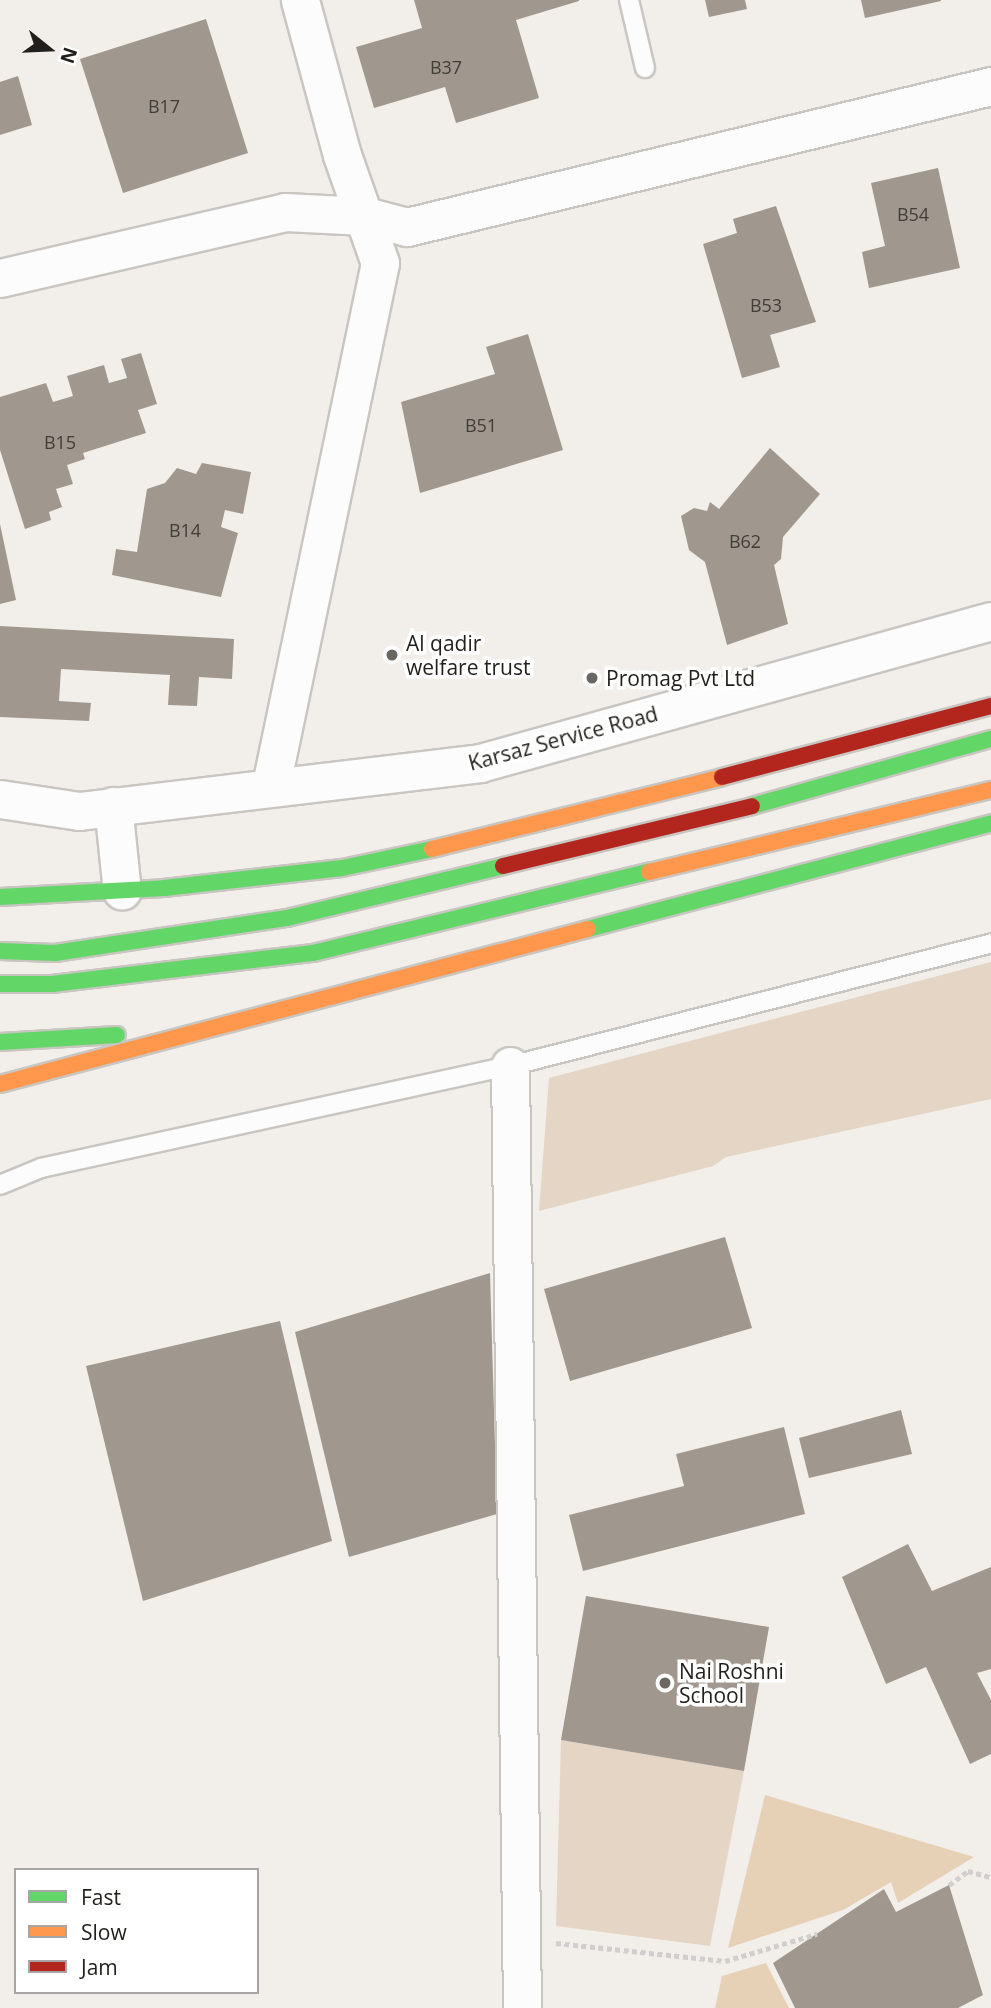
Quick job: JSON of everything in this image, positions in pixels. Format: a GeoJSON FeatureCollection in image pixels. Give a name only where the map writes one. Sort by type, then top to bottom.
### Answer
{"type":"FeatureCollection","features":[{"type":"Feature","properties":{"kind":"highway"},"geometry":{"type":"LineString","coordinates":[[0,897],[32,898],[291,876],[401,856],[991,706]]}},
{"type":"Feature","properties":{"kind":"highway"},"geometry":{"type":"LineString","coordinates":[[0,951],[55,953],[287,918],[750,807],[991,739]]}},
{"type":"Feature","properties":{"kind":"highway"},"geometry":{"type":"LineString","coordinates":[[0,984],[52,984],[313,953],[991,790]]}},
{"type":"Feature","properties":{"kind":"highway"},"geometry":{"type":"LineString","coordinates":[[0,1084],[991,822]]}},
{"type":"Feature","properties":{"kind":"highway"},"geometry":{"type":"LineString","coordinates":[[0,890],[32,898]]}},
{"type":"Feature","properties":{"kind":"highway"},"geometry":{"type":"LineString","coordinates":[[0,1042],[197,1031]]}},
{"type":"Feature","properties":{"kind":"street"},"geometry":{"type":"LineString","coordinates":[[271,785],[380,263],[300,0]]}},
{"type":"Feature","properties":{"kind":"street"},"geometry":{"type":"LineString","coordinates":[[0,278],[285,212],[365,216],[407,227],[991,86]]}},
{"type":"Feature","properties":{"kind":"street","name":"Karsaz Service Road"},"geometry":{"type":"LineString","coordinates":[[0,799],[79,811],[271,785],[480,763],[991,621]]}},
{"type":"Feature","properties":{"kind":"street"},"geometry":{"type":"LineString","coordinates":[[113,806],[122,891]]}},
{"type":"Feature","properties":{"kind":"street"},"geometry":{"type":"LineString","coordinates":[[510,1066],[522,2008]]}},
{"type":"Feature","properties":{"kind":"lane"},"geometry":{"type":"LineString","coordinates":[[629,0],[645,68]]}},
{"type":"Feature","properties":{"kind":"lane"},"geometry":{"type":"LineString","coordinates":[[0,1185],[41,1168],[510,1066],[991,943]]}},
{"type":"Feature","properties":{"kind":"path"},"geometry":{"type":"LineString","coordinates":[[950,1885],[968,1871],[991,1877]]}},
{"type":"Feature","properties":{"kind":"path"},"geometry":{"type":"LineString","coordinates":[[521,1940],[725,1961],[817,1934]]}},
{"type":"Feature","properties":{"kind":"shaded area"},"geometry":{"type":"Polygon","coordinates":[[[991,962],[991,1099],[726,1157],[713,1166],[539,1211],[549,1078],[991,962]]]}},
{"type":"Feature","properties":{"kind":"shaded area"},"geometry":{"type":"Polygon","coordinates":[[[561,1740],[744,1771],[710,1946],[556,1926],[561,1740]]]}},
{"type":"Feature","properties":{"kind":"shaded area"},"geometry":{"type":"Polygon","coordinates":[[[765,1795],[974,1857],[898,1903],[891,1882],[843,1910],[728,1948],[765,1795]]]}},
{"type":"Feature","properties":{"kind":"shaded area"},"geometry":{"type":"Polygon","coordinates":[[[766,1963],[789,2008],[715,2008],[722,1976],[766,1963]]]}},
{"type":"Feature","properties":{"kind":"building"},"geometry":{"type":"Polygon","coordinates":[[[414,0],[579,1],[516,20],[539,98],[456,123],[445,87],[374,108],[356,47],[422,28],[414,0]]]}},
{"type":"Feature","properties":{"kind":"building"},"geometry":{"type":"Polygon","coordinates":[[[705,0],[745,0],[747,9],[709,17],[705,0]]]}},
{"type":"Feature","properties":{"kind":"building"},"geometry":{"type":"Polygon","coordinates":[[[861,0],[941,0],[941,1],[865,18],[861,0]]]}},
{"type":"Feature","properties":{"kind":"building"},"geometry":{"type":"Polygon","coordinates":[[[206,19],[248,153],[123,193],[80,59],[206,19]]]}},
{"type":"Feature","properties":{"kind":"building"},"geometry":{"type":"Polygon","coordinates":[[[18,76],[32,125],[0,135],[0,82],[18,76]]]}},
{"type":"Feature","properties":{"kind":"building"},"geometry":{"type":"Polygon","coordinates":[[[938,168],[960,268],[869,288],[862,252],[885,246],[871,183],[938,168]]]}},
{"type":"Feature","properties":{"kind":"building"},"geometry":{"type":"Polygon","coordinates":[[[776,206],[816,322],[770,335],[780,367],[742,378],[703,244],[737,233],[733,219],[776,206]]]}},
{"type":"Feature","properties":{"kind":"building"},"geometry":{"type":"Polygon","coordinates":[[[528,334],[563,450],[420,493],[401,402],[495,374],[486,347],[528,334]]]}},
{"type":"Feature","properties":{"kind":"building"},"geometry":{"type":"Polygon","coordinates":[[[141,353],[157,404],[138,410],[146,433],[83,453],[85,459],[67,465],[73,484],[56,489],[62,507],[49,512],[51,520],[25,529],[0,450],[0,397],[46,383],[53,402],[73,396],[67,376],[104,365],[109,383],[127,378],[121,359],[141,353]]]}},
{"type":"Feature","properties":{"kind":"building"},"geometry":{"type":"Polygon","coordinates":[[[770,448],[820,494],[783,537],[781,559],[774,565],[788,624],[727,645],[705,562],[689,550],[681,516],[694,508],[707,511],[710,502],[719,509],[770,448]]]}},
{"type":"Feature","properties":{"kind":"building"},"geometry":{"type":"Polygon","coordinates":[[[202,463],[251,472],[243,514],[225,510],[221,527],[238,533],[221,597],[112,575],[116,549],[137,552],[147,489],[165,483],[177,468],[196,474],[202,463]]]}},
{"type":"Feature","properties":{"kind":"building"},"geometry":{"type":"Polygon","coordinates":[[[0,524],[16,600],[0,604],[0,524]]]}},
{"type":"Feature","properties":{"kind":"building"},"geometry":{"type":"Polygon","coordinates":[[[0,626],[234,639],[232,679],[199,677],[197,706],[168,705],[170,675],[61,669],[59,701],[91,703],[89,721],[0,717],[0,626]]]}},
{"type":"Feature","properties":{"kind":"building"},"geometry":{"type":"Polygon","coordinates":[[[725,1237],[752,1328],[570,1381],[544,1289],[725,1237]]]}},
{"type":"Feature","properties":{"kind":"building"},"geometry":{"type":"Polygon","coordinates":[[[490,1273],[497,1514],[349,1557],[295,1332],[490,1273]]]}},
{"type":"Feature","properties":{"kind":"building"},"geometry":{"type":"Polygon","coordinates":[[[280,1321],[332,1541],[143,1601],[86,1366],[280,1321]]]}},
{"type":"Feature","properties":{"kind":"building"},"geometry":{"type":"Polygon","coordinates":[[[901,1410],[912,1454],[809,1478],[799,1438],[901,1410]]]}},
{"type":"Feature","properties":{"kind":"building"},"geometry":{"type":"Polygon","coordinates":[[[784,1427],[805,1514],[583,1571],[569,1515],[684,1486],[676,1454],[784,1427]]]}},
{"type":"Feature","properties":{"kind":"building"},"geometry":{"type":"Polygon","coordinates":[[[908,1544],[932,1591],[991,1567],[991,1669],[977,1673],[991,1700],[991,1754],[970,1764],[926,1667],[886,1684],[842,1577],[908,1544]]]}},
{"type":"Feature","properties":{"kind":"building","name":"Nai Roshni School"},"geometry":{"type":"Polygon","coordinates":[[[586,1596],[769,1627],[744,1771],[561,1740],[586,1596]]]}},
{"type":"Feature","properties":{"kind":"building"},"geometry":{"type":"Polygon","coordinates":[[[949,1885],[983,1995],[958,2008],[795,2008],[773,1963],[884,1889],[896,1912],[949,1885]]]}},
{"type":"Feature","properties":{"kind":"traffic: fast"},"geometry":{"type":"LineString","coordinates":[[752,806],[991,739]]}},
{"type":"Feature","properties":{"kind":"traffic: fast"},"geometry":{"type":"LineString","coordinates":[[588,929],[991,823]]}},
{"type":"Feature","properties":{"kind":"traffic: fast"},"geometry":{"type":"LineString","coordinates":[[0,897],[164,888],[342,868],[432,849]]}},
{"type":"Feature","properties":{"kind":"traffic: fast"},"geometry":{"type":"LineString","coordinates":[[0,951],[55,953],[287,918],[503,866]]}},
{"type":"Feature","properties":{"kind":"traffic: fast"},"geometry":{"type":"LineString","coordinates":[[0,984],[52,984],[313,953],[649,872]]}},
{"type":"Feature","properties":{"kind":"traffic: fast"},"geometry":{"type":"LineString","coordinates":[[0,1042],[117,1035]]}},
{"type":"Feature","properties":{"kind":"traffic: slow"},"geometry":{"type":"LineString","coordinates":[[432,849],[722,777]]}},
{"type":"Feature","properties":{"kind":"traffic: slow"},"geometry":{"type":"LineString","coordinates":[[649,872],[991,790]]}},
{"type":"Feature","properties":{"kind":"traffic: slow"},"geometry":{"type":"LineString","coordinates":[[0,1084],[588,929]]}},
{"type":"Feature","properties":{"kind":"traffic: jam"},"geometry":{"type":"LineString","coordinates":[[722,777],[991,706]]}},
{"type":"Feature","properties":{"kind":"traffic: jam"},"geometry":{"type":"LineString","coordinates":[[503,866],[752,806]]}},
{"type":"Feature","properties":{"kind":"place","name":"Al qadir welfare trust"},"geometry":{"type":"Point","coordinates":[392,655]}},
{"type":"Feature","properties":{"kind":"place","name":"Promag Pvt Ltd"},"geometry":{"type":"Point","coordinates":[592,678]}},
{"type":"Feature","properties":{"kind":"place","name":"Nai Roshni School"},"geometry":{"type":"Point","coordinates":[665,1683]}}]}
